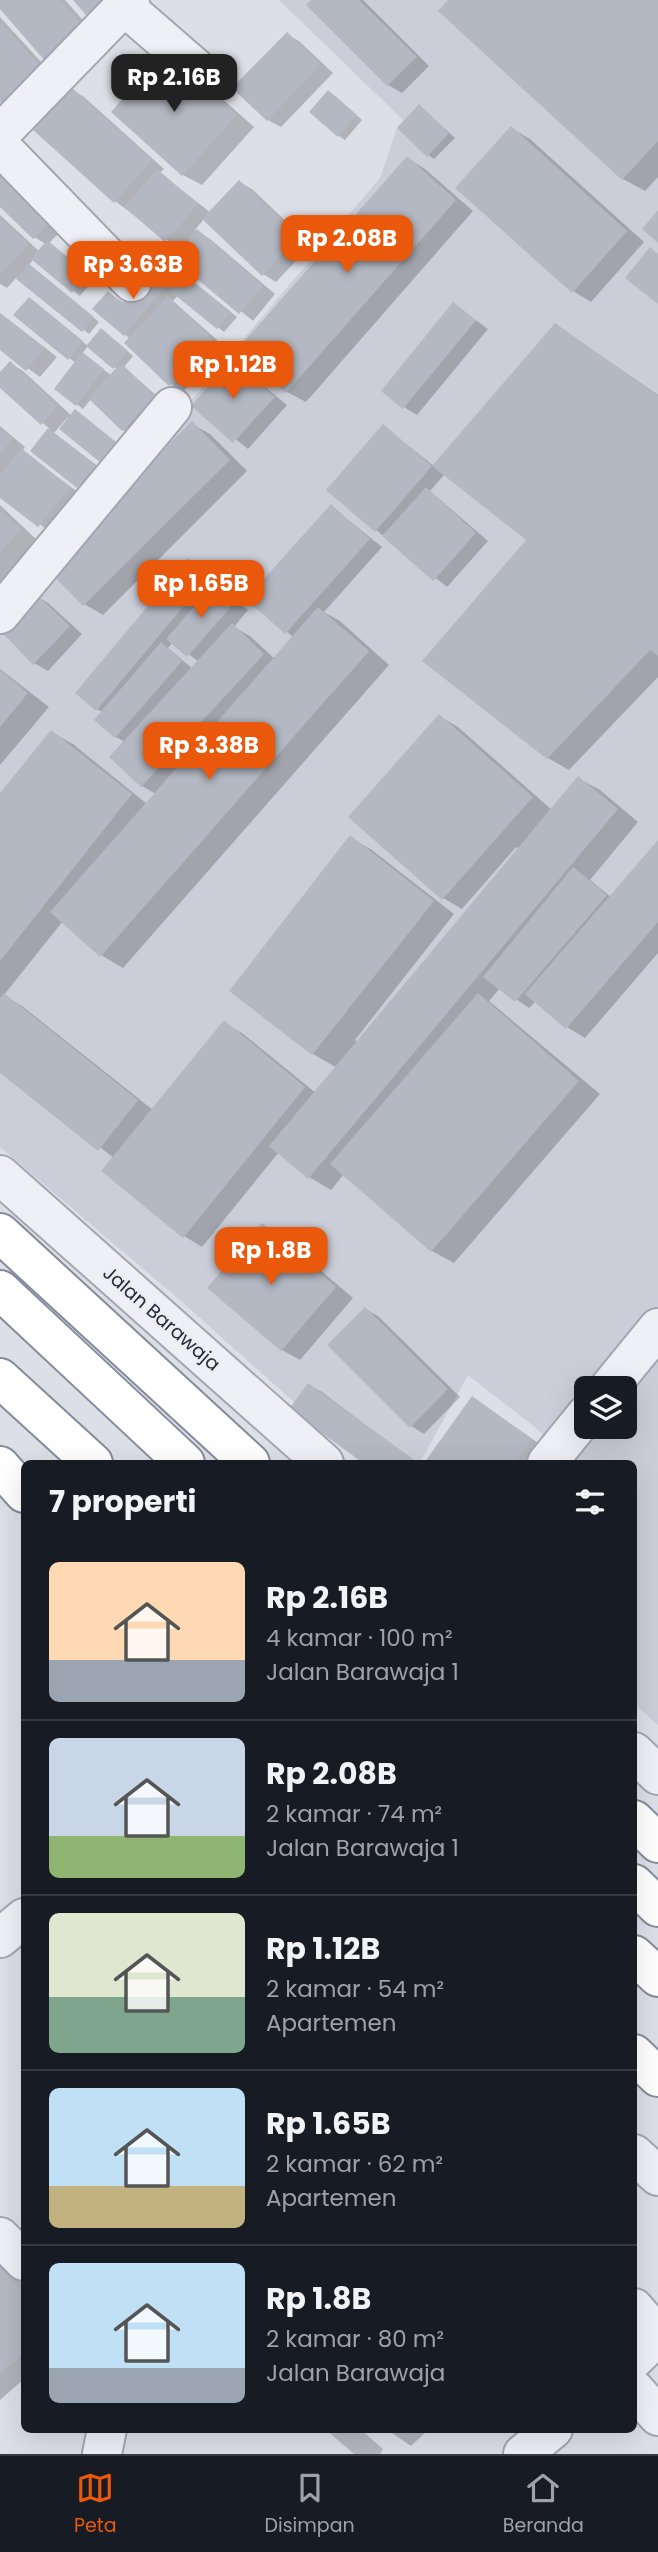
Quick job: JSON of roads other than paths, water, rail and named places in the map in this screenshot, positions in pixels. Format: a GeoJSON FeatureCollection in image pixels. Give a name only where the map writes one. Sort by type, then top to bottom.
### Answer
{"type":"FeatureCollection","features":[{"type":"Feature","properties":{"kind":"highway"},"geometry":{"type":"LineString","coordinates":[[0,1233],[247,1460]]}},
{"type":"Feature","properties":{"kind":"highway"},"geometry":{"type":"LineString","coordinates":[[5,1295],[182,1460]]}},
{"type":"Feature","properties":{"kind":"highway"},"geometry":{"type":"LineString","coordinates":[[0,1378],[90,1460]]}},
{"type":"Feature","properties":{"kind":"highway"},"geometry":{"type":"LineString","coordinates":[[0,1466],[21,1490]]}},
{"type":"Feature","properties":{"kind":"highway"},"geometry":{"type":"LineString","coordinates":[[637,1823],[658,1843]]}},
{"type":"Feature","properties":{"kind":"highway"},"geometry":{"type":"LineString","coordinates":[[637,1887],[658,1907]]}},
{"type":"Feature","properties":{"kind":"highway"},"geometry":{"type":"LineString","coordinates":[[637,1958],[658,1978]]}},
{"type":"Feature","properties":{"kind":"highway"},"geometry":{"type":"LineString","coordinates":[[637,2057],[658,2077]]}},
{"type":"Feature","properties":{"kind":"street"},"geometry":{"type":"LineString","coordinates":[[132,282],[2,131],[127,3],[199,71]]}},
{"type":"Feature","properties":{"kind":"street"},"geometry":{"type":"LineString","coordinates":[[0,614],[172,407]]}},
{"type":"Feature","properties":{"kind":"street","name":"Jalan Barawaja"},"geometry":{"type":"LineString","coordinates":[[0,1175],[321,1460]]}},
{"type":"Feature","properties":{"kind":"street"},"geometry":{"type":"LineString","coordinates":[[619,1376],[658,1328]]}},
{"type":"Feature","properties":{"kind":"street"},"geometry":{"type":"LineString","coordinates":[[549,1460],[574,1430]]}},
{"type":"Feature","properties":{"kind":"street"},"geometry":{"type":"LineString","coordinates":[[0,1477],[21,1495]]}},
{"type":"Feature","properties":{"kind":"street"},"geometry":{"type":"LineString","coordinates":[[637,1755],[658,1775]]}},
{"type":"Feature","properties":{"kind":"street"},"geometry":{"type":"LineString","coordinates":[[0,1938],[21,1920]]}},
{"type":"Feature","properties":{"kind":"street"},"geometry":{"type":"LineString","coordinates":[[637,2157],[658,2176]]}},
{"type":"Feature","properties":{"kind":"street"},"geometry":{"type":"LineString","coordinates":[[0,2237],[21,2258]]}},
{"type":"Feature","properties":{"kind":"street"},"geometry":{"type":"LineString","coordinates":[[637,2312],[658,2336],[637,2356]]}},
{"type":"Feature","properties":{"kind":"street"},"geometry":{"type":"LineString","coordinates":[[637,2392],[658,2416]]}},
{"type":"Feature","properties":{"kind":"street"},"geometry":{"type":"LineString","coordinates":[[102,2454],[106,2433]]}},
{"type":"Feature","properties":{"kind":"street"},"geometry":{"type":"LineString","coordinates":[[523,2454],[548,2433]]}}]}
